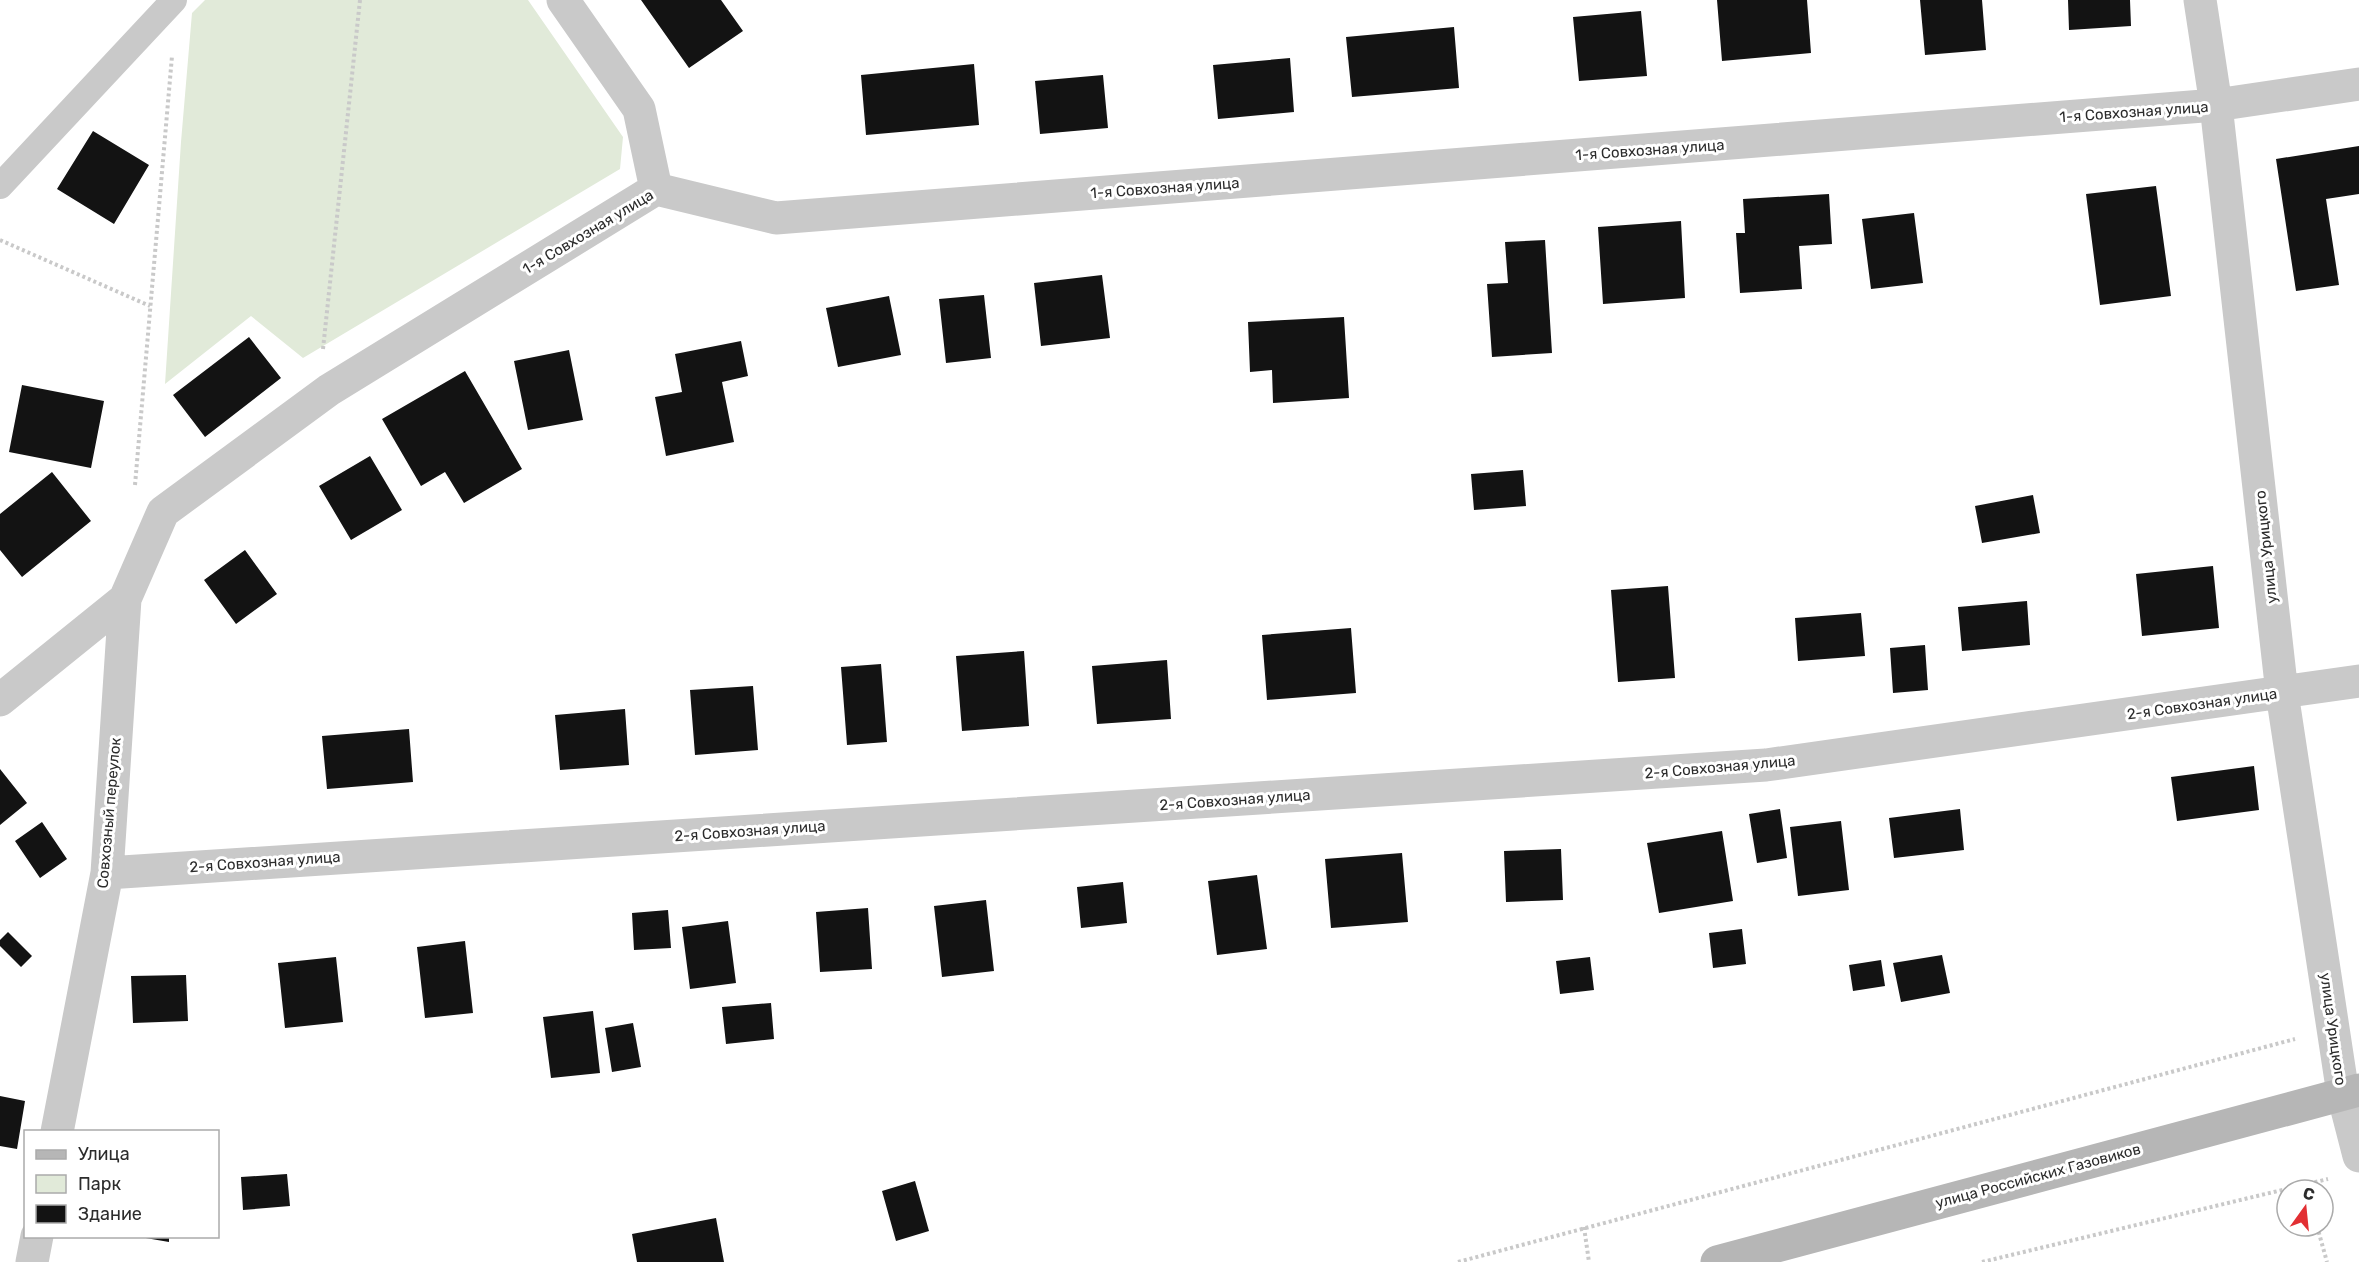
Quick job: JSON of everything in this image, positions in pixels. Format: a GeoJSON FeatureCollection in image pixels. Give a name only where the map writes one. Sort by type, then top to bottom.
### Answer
{"type":"FeatureCollection","features":[{"type":"Feature","properties":{"kind":"main road","name":"улица Российских Газовиков"},"geometry":{"type":"LineString","coordinates":[[1717,1262],[2351,1091]]}},
{"type":"Feature","properties":{"kind":"street"},"geometry":{"type":"LineString","coordinates":[[563,0],[639,109],[656,189]]}},
{"type":"Feature","properties":{"kind":"street","name":"улица Урицкого"},"geometry":{"type":"LineString","coordinates":[[2200,0],[2216,105],[2282,693],[2334,1029],[2351,1091],[2348,1167]]}},
{"type":"Feature","properties":{"kind":"street","name":"1-я Совхозная улица"},"geometry":{"type":"LineString","coordinates":[[125,599],[164,512],[318,398],[656,189],[776,218],[2216,105],[2359,84]]}},
{"type":"Feature","properties":{"kind":"street"},"geometry":{"type":"LineString","coordinates":[[0,700],[125,599]]}},
{"type":"Feature","properties":{"kind":"street","name":"Совхозный переулок"},"geometry":{"type":"LineString","coordinates":[[57,1130],[107,873],[125,599]]}},
{"type":"Feature","properties":{"kind":"street","name":"2-я Совхозная улица"},"geometry":{"type":"LineString","coordinates":[[107,873],[1766,765],[2359,681]]}},
{"type":"Feature","properties":{"kind":"street"},"geometry":{"type":"LineString","coordinates":[[32,1262],[37,1238]]}},
{"type":"Feature","properties":{"kind":"lane"},"geometry":{"type":"LineString","coordinates":[[0,186],[174,0]]}},
{"type":"Feature","properties":{"kind":"path"},"geometry":{"type":"LineString","coordinates":[[318,398],[360,0]]}},
{"type":"Feature","properties":{"kind":"path"},"geometry":{"type":"LineString","coordinates":[[134,494],[172,47]]}},
{"type":"Feature","properties":{"kind":"path"},"geometry":{"type":"LineString","coordinates":[[0,240],[150,306]]}},
{"type":"Feature","properties":{"kind":"path"},"geometry":{"type":"LineString","coordinates":[[1458,1262],[2334,1029]]}},
{"type":"Feature","properties":{"kind":"path"},"geometry":{"type":"LineString","coordinates":[[2321,1178],[2348,1167]]}},
{"type":"Feature","properties":{"kind":"path"},"geometry":{"type":"LineString","coordinates":[[1982,1262],[2275,1191]]}},
{"type":"Feature","properties":{"kind":"path"},"geometry":{"type":"LineString","coordinates":[[1584,1227],[1590,1262]]}},
{"type":"Feature","properties":{"kind":"path"},"geometry":{"type":"LineString","coordinates":[[2320,1238],[2327,1262]]}},
{"type":"Feature","properties":{"kind":"green space"},"geometry":{"type":"Polygon","coordinates":[[[205,0],[528,0],[623,137],[620,169],[303,358],[251,316],[165,384],[192,13],[205,0]]]}},
{"type":"Feature","properties":{"kind":"building"},"geometry":{"type":"Polygon","coordinates":[[[641,0],[721,0],[743,31],[689,68],[641,0]]]}},
{"type":"Feature","properties":{"kind":"building"},"geometry":{"type":"Polygon","coordinates":[[[1717,0],[1807,0],[1811,53],[1722,61],[1717,0]]]}},
{"type":"Feature","properties":{"kind":"building"},"geometry":{"type":"Polygon","coordinates":[[[1920,0],[1982,0],[1986,50],[1925,55],[1920,0]]]}},
{"type":"Feature","properties":{"kind":"building"},"geometry":{"type":"Polygon","coordinates":[[[2068,0],[2130,0],[2131,26],[2069,30],[2068,0]]]}},
{"type":"Feature","properties":{"kind":"building"},"geometry":{"type":"Polygon","coordinates":[[[1641,11],[1647,76],[1579,81],[1573,17],[1641,11]]]}},
{"type":"Feature","properties":{"kind":"building"},"geometry":{"type":"Polygon","coordinates":[[[1454,27],[1459,88],[1352,97],[1346,37],[1454,27]]]}},
{"type":"Feature","properties":{"kind":"building"},"geometry":{"type":"Polygon","coordinates":[[[1290,58],[1294,112],[1218,119],[1213,65],[1290,58]]]}},
{"type":"Feature","properties":{"kind":"building"},"geometry":{"type":"Polygon","coordinates":[[[974,64],[979,125],[866,135],[861,75],[974,64]]]}},
{"type":"Feature","properties":{"kind":"building"},"geometry":{"type":"Polygon","coordinates":[[[1103,75],[1108,128],[1040,134],[1035,81],[1103,75]]]}},
{"type":"Feature","properties":{"kind":"building"},"geometry":{"type":"Polygon","coordinates":[[[93,131],[149,165],[114,224],[57,189],[93,131]]]}},
{"type":"Feature","properties":{"kind":"building"},"geometry":{"type":"Polygon","coordinates":[[[2359,146],[2359,194],[2326,199],[2339,285],[2296,291],[2276,159],[2359,146]]]}},
{"type":"Feature","properties":{"kind":"building"},"geometry":{"type":"Polygon","coordinates":[[[2156,186],[2171,296],[2100,305],[2086,194],[2156,186]]]}},
{"type":"Feature","properties":{"kind":"building"},"geometry":{"type":"Polygon","coordinates":[[[1829,194],[1832,244],[1799,246],[1802,289],[1740,293],[1736,233],[1745,233],[1743,199],[1829,194]]]}},
{"type":"Feature","properties":{"kind":"building"},"geometry":{"type":"Polygon","coordinates":[[[1914,213],[1923,283],[1871,289],[1862,219],[1914,213]]]}},
{"type":"Feature","properties":{"kind":"building"},"geometry":{"type":"Polygon","coordinates":[[[1681,221],[1685,298],[1603,304],[1598,227],[1681,221]]]}},
{"type":"Feature","properties":{"kind":"building"},"geometry":{"type":"Polygon","coordinates":[[[1545,240],[1552,353],[1492,357],[1487,284],[1508,283],[1505,242],[1545,240]]]}},
{"type":"Feature","properties":{"kind":"building"},"geometry":{"type":"Polygon","coordinates":[[[1102,275],[1110,338],[1041,346],[1034,283],[1102,275]]]}},
{"type":"Feature","properties":{"kind":"building"},"geometry":{"type":"Polygon","coordinates":[[[984,295],[991,358],[946,363],[939,299],[984,295]]]}},
{"type":"Feature","properties":{"kind":"building"},"geometry":{"type":"Polygon","coordinates":[[[889,296],[901,355],[838,367],[826,308],[889,296]]]}},
{"type":"Feature","properties":{"kind":"building"},"geometry":{"type":"Polygon","coordinates":[[[1344,317],[1349,398],[1273,403],[1272,370],[1250,372],[1248,322],[1344,317]]]}},
{"type":"Feature","properties":{"kind":"building"},"geometry":{"type":"Polygon","coordinates":[[[249,337],[281,378],[205,437],[173,395],[249,337]]]}},
{"type":"Feature","properties":{"kind":"building"},"geometry":{"type":"Polygon","coordinates":[[[741,341],[748,376],[722,382],[734,442],[666,456],[655,397],[682,392],[675,354],[741,341]]]}},
{"type":"Feature","properties":{"kind":"building"},"geometry":{"type":"Polygon","coordinates":[[[569,350],[583,420],[528,430],[514,361],[569,350]]]}},
{"type":"Feature","properties":{"kind":"building"},"geometry":{"type":"Polygon","coordinates":[[[465,371],[522,469],[464,503],[445,472],[421,486],[382,419],[465,371]]]}},
{"type":"Feature","properties":{"kind":"building"},"geometry":{"type":"Polygon","coordinates":[[[22,385],[104,401],[91,468],[9,452],[22,385]]]}},
{"type":"Feature","properties":{"kind":"building"},"geometry":{"type":"Polygon","coordinates":[[[370,456],[402,510],[351,540],[319,486],[370,456]]]}},
{"type":"Feature","properties":{"kind":"building"},"geometry":{"type":"Polygon","coordinates":[[[1523,470],[1526,506],[1474,510],[1471,474],[1523,470]]]}},
{"type":"Feature","properties":{"kind":"building"},"geometry":{"type":"Polygon","coordinates":[[[52,472],[91,521],[22,577],[0,550],[0,514],[52,472]]]}},
{"type":"Feature","properties":{"kind":"building"},"geometry":{"type":"Polygon","coordinates":[[[2033,495],[2040,533],[1982,543],[1975,506],[2033,495]]]}},
{"type":"Feature","properties":{"kind":"building"},"geometry":{"type":"Polygon","coordinates":[[[245,550],[277,594],[236,624],[204,580],[245,550]]]}},
{"type":"Feature","properties":{"kind":"building"},"geometry":{"type":"Polygon","coordinates":[[[2213,566],[2219,628],[2142,636],[2136,574],[2213,566]]]}},
{"type":"Feature","properties":{"kind":"building"},"geometry":{"type":"Polygon","coordinates":[[[1668,586],[1675,678],[1618,682],[1611,590],[1668,586]]]}},
{"type":"Feature","properties":{"kind":"building"},"geometry":{"type":"Polygon","coordinates":[[[2027,601],[2030,645],[1962,651],[1958,607],[2027,601]]]}},
{"type":"Feature","properties":{"kind":"building"},"geometry":{"type":"Polygon","coordinates":[[[1861,613],[1865,656],[1798,661],[1795,618],[1861,613]]]}},
{"type":"Feature","properties":{"kind":"building"},"geometry":{"type":"Polygon","coordinates":[[[1351,628],[1356,693],[1267,700],[1262,635],[1351,628]]]}},
{"type":"Feature","properties":{"kind":"building"},"geometry":{"type":"Polygon","coordinates":[[[1925,645],[1928,690],[1893,693],[1890,648],[1925,645]]]}},
{"type":"Feature","properties":{"kind":"building"},"geometry":{"type":"Polygon","coordinates":[[[1024,651],[1029,726],[962,731],[956,656],[1024,651]]]}},
{"type":"Feature","properties":{"kind":"building"},"geometry":{"type":"Polygon","coordinates":[[[1167,660],[1171,719],[1097,724],[1092,666],[1167,660]]]}},
{"type":"Feature","properties":{"kind":"building"},"geometry":{"type":"Polygon","coordinates":[[[881,664],[887,742],[847,745],[841,667],[881,664]]]}},
{"type":"Feature","properties":{"kind":"building"},"geometry":{"type":"Polygon","coordinates":[[[753,686],[758,750],[695,755],[690,690],[753,686]]]}},
{"type":"Feature","properties":{"kind":"building"},"geometry":{"type":"Polygon","coordinates":[[[625,709],[629,765],[560,770],[555,715],[625,709]]]}},
{"type":"Feature","properties":{"kind":"building"},"geometry":{"type":"Polygon","coordinates":[[[409,729],[413,782],[327,789],[322,736],[409,729]]]}},
{"type":"Feature","properties":{"kind":"building"},"geometry":{"type":"Polygon","coordinates":[[[2254,766],[2259,810],[2177,821],[2171,777],[2254,766]]]}},
{"type":"Feature","properties":{"kind":"building"},"geometry":{"type":"Polygon","coordinates":[[[0,769],[27,803],[0,825],[0,769]]]}},
{"type":"Feature","properties":{"kind":"building"},"geometry":{"type":"Polygon","coordinates":[[[1780,809],[1787,858],[1757,863],[1749,814],[1780,809]]]}},
{"type":"Feature","properties":{"kind":"building"},"geometry":{"type":"Polygon","coordinates":[[[1960,809],[1964,850],[1894,858],[1889,818],[1960,809]]]}},
{"type":"Feature","properties":{"kind":"building"},"geometry":{"type":"Polygon","coordinates":[[[1841,821],[1849,890],[1798,896],[1790,827],[1841,821]]]}},
{"type":"Feature","properties":{"kind":"building"},"geometry":{"type":"Polygon","coordinates":[[[42,822],[67,859],[40,878],[15,841],[42,822]]]}},
{"type":"Feature","properties":{"kind":"building"},"geometry":{"type":"Polygon","coordinates":[[[1722,831],[1733,901],[1659,913],[1647,843],[1722,831]]]}},
{"type":"Feature","properties":{"kind":"building"},"geometry":{"type":"Polygon","coordinates":[[[1561,849],[1563,900],[1506,902],[1504,851],[1561,849]]]}},
{"type":"Feature","properties":{"kind":"building"},"geometry":{"type":"Polygon","coordinates":[[[1402,853],[1408,922],[1331,928],[1325,859],[1402,853]]]}},
{"type":"Feature","properties":{"kind":"building"},"geometry":{"type":"Polygon","coordinates":[[[1257,875],[1267,949],[1217,955],[1208,881],[1257,875]]]}},
{"type":"Feature","properties":{"kind":"building"},"geometry":{"type":"Polygon","coordinates":[[[1123,882],[1127,923],[1081,928],[1077,887],[1123,882]]]}},
{"type":"Feature","properties":{"kind":"building"},"geometry":{"type":"Polygon","coordinates":[[[986,900],[994,971],[942,977],[934,906],[986,900]]]}},
{"type":"Feature","properties":{"kind":"building"},"geometry":{"type":"Polygon","coordinates":[[[868,908],[872,969],[820,972],[816,912],[868,908]]]}},
{"type":"Feature","properties":{"kind":"building"},"geometry":{"type":"Polygon","coordinates":[[[668,910],[671,948],[634,950],[632,913],[668,910]]]}},
{"type":"Feature","properties":{"kind":"building"},"geometry":{"type":"Polygon","coordinates":[[[728,921],[736,983],[690,989],[682,927],[728,921]]]}},
{"type":"Feature","properties":{"kind":"building"},"geometry":{"type":"Polygon","coordinates":[[[1742,929],[1746,964],[1713,968],[1709,933],[1742,929]]]}},
{"type":"Feature","properties":{"kind":"building"},"geometry":{"type":"Polygon","coordinates":[[[8,932],[32,956],[21,967],[0,946],[0,940],[8,932]]]}},
{"type":"Feature","properties":{"kind":"building"},"geometry":{"type":"Polygon","coordinates":[[[465,941],[473,1013],[425,1018],[417,947],[465,941]]]}},
{"type":"Feature","properties":{"kind":"building"},"geometry":{"type":"Polygon","coordinates":[[[1942,955],[1950,993],[1901,1002],[1893,963],[1942,955]]]}},
{"type":"Feature","properties":{"kind":"building"},"geometry":{"type":"Polygon","coordinates":[[[336,957],[343,1022],[285,1028],[278,963],[336,957]]]}},
{"type":"Feature","properties":{"kind":"building"},"geometry":{"type":"Polygon","coordinates":[[[1590,957],[1594,990],[1560,994],[1556,961],[1590,957]]]}},
{"type":"Feature","properties":{"kind":"building"},"geometry":{"type":"Polygon","coordinates":[[[1881,960],[1885,986],[1853,991],[1849,965],[1881,960]]]}},
{"type":"Feature","properties":{"kind":"building"},"geometry":{"type":"Polygon","coordinates":[[[186,975],[188,1021],[133,1023],[131,976],[186,975]]]}},
{"type":"Feature","properties":{"kind":"building"},"geometry":{"type":"Polygon","coordinates":[[[771,1003],[774,1039],[726,1044],[722,1007],[771,1003]]]}},
{"type":"Feature","properties":{"kind":"building"},"geometry":{"type":"Polygon","coordinates":[[[593,1011],[600,1073],[551,1078],[543,1017],[593,1011]]]}},
{"type":"Feature","properties":{"kind":"building"},"geometry":{"type":"Polygon","coordinates":[[[633,1023],[641,1067],[612,1072],[605,1028],[633,1023]]]}},
{"type":"Feature","properties":{"kind":"building"},"geometry":{"type":"Polygon","coordinates":[[[0,1096],[25,1101],[17,1149],[0,1146],[0,1096]]]}},
{"type":"Feature","properties":{"kind":"building"},"geometry":{"type":"Polygon","coordinates":[[[287,1174],[290,1206],[243,1210],[241,1177],[287,1174]]]}},
{"type":"Feature","properties":{"kind":"building"},"geometry":{"type":"Polygon","coordinates":[[[915,1181],[929,1231],[896,1241],[882,1191],[915,1181]]]}},
{"type":"Feature","properties":{"kind":"building"},"geometry":{"type":"Polygon","coordinates":[[[716,1218],[724,1262],[637,1262],[632,1234],[716,1218]]]}},
{"type":"Feature","properties":{"kind":"building"},"geometry":{"type":"Polygon","coordinates":[[[146,1238],[169,1238],[169,1242],[146,1238]]]}}]}
